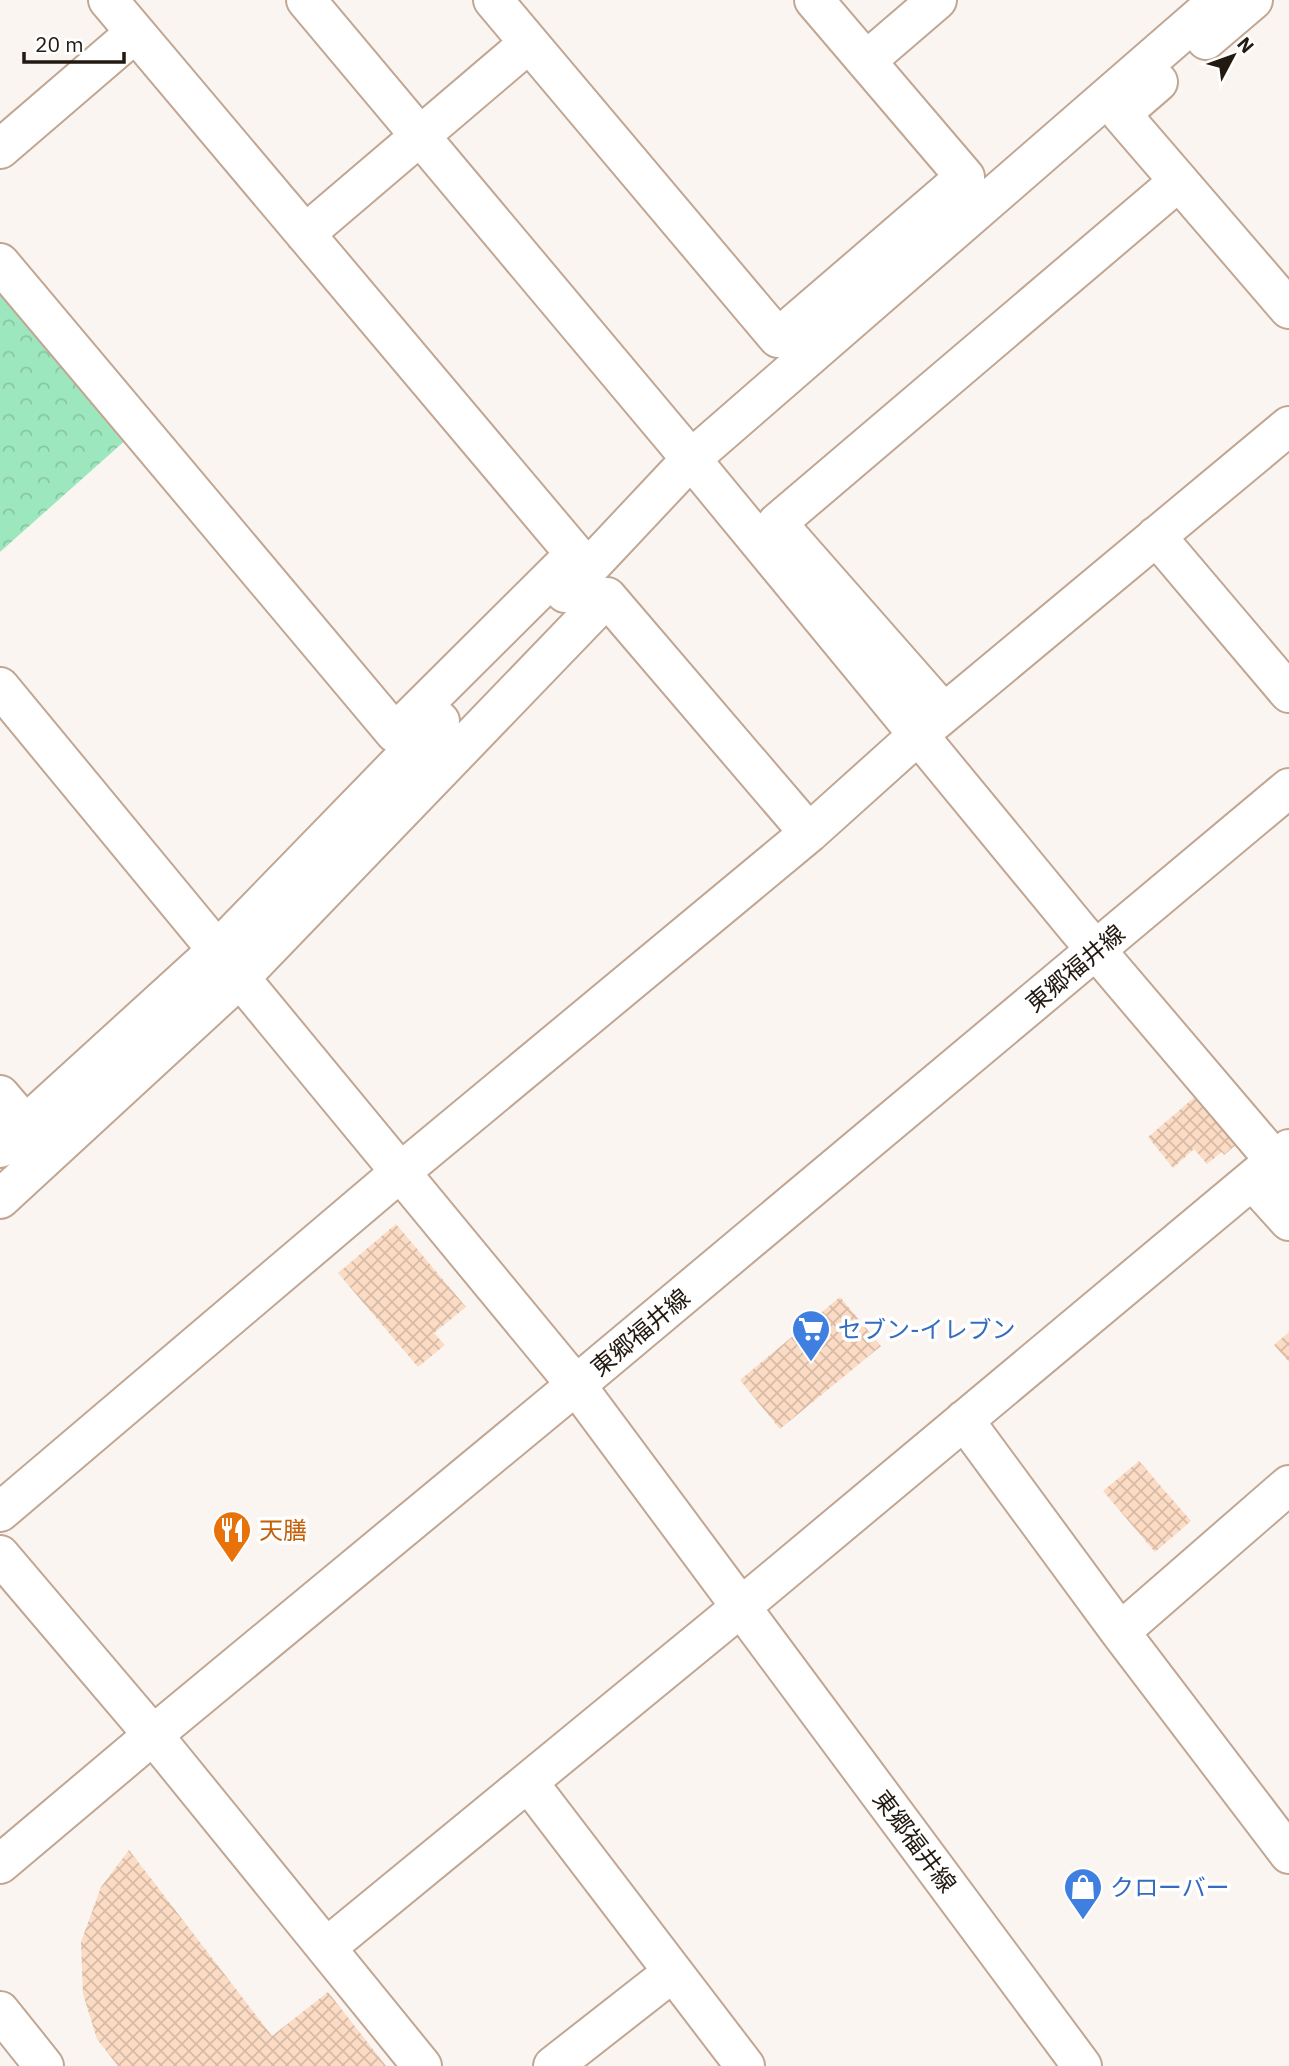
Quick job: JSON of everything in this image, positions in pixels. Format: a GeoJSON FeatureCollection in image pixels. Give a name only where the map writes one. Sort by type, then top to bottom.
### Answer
{"type":"FeatureCollection","features":[{"type":"Feature","properties":{"kind":"street"},"geometry":{"type":"LineString","coordinates":[[0,263],[395,733],[575,554],[108,0]]}},
{"type":"Feature","properties":{"kind":"street"},"geometry":{"type":"LineString","coordinates":[[306,0],[691,459],[931,724]]}},
{"type":"Feature","properties":{"kind":"street"},"geometry":{"type":"LineString","coordinates":[[493,0],[778,338],[965,177],[814,0]]}},
{"type":"Feature","properties":{"kind":"street"},"geometry":{"type":"LineString","coordinates":[[866,61],[937,0]]}},
{"type":"Feature","properties":{"kind":"street"},"geometry":{"type":"LineString","coordinates":[[232,936],[691,459],[1219,0]]}},
{"type":"Feature","properties":{"kind":"street"},"geometry":{"type":"LineString","coordinates":[[1253,0],[1121,114],[1289,309]]}},
{"type":"Feature","properties":{"kind":"street"},"geometry":{"type":"LineString","coordinates":[[0,149],[135,33]]}},
{"type":"Feature","properties":{"kind":"street"},"geometry":{"type":"LineString","coordinates":[[305,234],[529,43]]}},
{"type":"Feature","properties":{"kind":"street"},"geometry":{"type":"LineString","coordinates":[[1179,181],[778,523],[931,724],[1096,951],[1276,1167],[1289,1222]]}},
{"type":"Feature","properties":{"kind":"street"},"geometry":{"type":"LineString","coordinates":[[0,1512],[400,1172],[809,833],[931,724],[1289,426]]}},
{"type":"Feature","properties":{"kind":"street"},"geometry":{"type":"LineString","coordinates":[[1156,536],[1289,693]]}},
{"type":"Feature","properties":{"kind":"street"},"geometry":{"type":"LineString","coordinates":[[0,1199],[240,978],[607,597],[809,833]]}},
{"type":"Feature","properties":{"kind":"street"},"geometry":{"type":"LineString","coordinates":[[0,687],[576,1385],[0,1864]]}},
{"type":"Feature","properties":{"kind":"street","name":"東郷福井線"},"geometry":{"type":"LineString","coordinates":[[1082,2066],[576,1385],[1289,788]]}},
{"type":"Feature","properties":{"kind":"street"},"geometry":{"type":"LineString","coordinates":[[0,1148],[203,963]]}},
{"type":"Feature","properties":{"kind":"street"},"geometry":{"type":"LineString","coordinates":[[0,1095],[12,1109],[0,1119]]}},
{"type":"Feature","properties":{"kind":"street"},"geometry":{"type":"LineString","coordinates":[[327,1947],[964,1420],[1276,1167]]}},
{"type":"Feature","properties":{"kind":"street"},"geometry":{"type":"LineString","coordinates":[[964,1420],[1120,1632],[1289,1854]]}},
{"type":"Feature","properties":{"kind":"street"},"geometry":{"type":"LineString","coordinates":[[1120,1632],[1289,1485]]}},
{"type":"Feature","properties":{"kind":"street"},"geometry":{"type":"LineString","coordinates":[[0,1555],[153,1735],[422,2066]]}},
{"type":"Feature","properties":{"kind":"street"},"geometry":{"type":"LineString","coordinates":[[528,1782],[744,2066]]}},
{"type":"Feature","properties":{"kind":"street"},"geometry":{"type":"LineString","coordinates":[[553,2066],[673,1972]]}},
{"type":"Feature","properties":{"kind":"street"},"geometry":{"type":"LineString","coordinates":[[0,2011],[44,2066]]}},
{"type":"Feature","properties":{"kind":"green space"},"geometry":{"type":"Polygon","coordinates":[[[0,286],[128,438],[0,552],[0,286]]]}},
{"type":"Feature","properties":{"kind":"building"},"geometry":{"type":"Polygon","coordinates":[[[1196,1096],[1237,1144],[1207,1164],[1194,1149],[1173,1168],[1148,1137],[1196,1096]]]}},
{"type":"Feature","properties":{"kind":"building"},"geometry":{"type":"Polygon","coordinates":[[[396,1224],[466,1307],[434,1333],[445,1345],[418,1367],[338,1273],[396,1224]]]}},
{"type":"Feature","properties":{"kind":"building","name":"セブン-イレブン"},"geometry":{"type":"Polygon","coordinates":[[[840,1297],[881,1346],[780,1429],[740,1380],[840,1297]]]}},
{"type":"Feature","properties":{"kind":"building"},"geometry":{"type":"Polygon","coordinates":[[[1289,1332],[1289,1362],[1274,1345],[1289,1332]]]}},
{"type":"Feature","properties":{"kind":"building"},"geometry":{"type":"Polygon","coordinates":[[[1139,1461],[1191,1521],[1155,1552],[1103,1491],[1139,1461]]]}},
{"type":"Feature","properties":{"kind":"building"},"geometry":{"type":"Polygon","coordinates":[[[129,1850],[272,2036],[328,1992],[386,2066],[118,2066],[97,2039],[83,1994],[81,1942],[101,1887],[129,1850]]]}},
{"type":"Feature","properties":{"kind":"place","name":"セブン-イレブン"},"geometry":{"type":"Point","coordinates":[811,1363]}},
{"type":"Feature","properties":{"kind":"place","name":"天膳"},"geometry":{"type":"Point","coordinates":[232,1564]}},
{"type":"Feature","properties":{"kind":"place","name":"クローバー"},"geometry":{"type":"Point","coordinates":[1083,1921]}}]}
